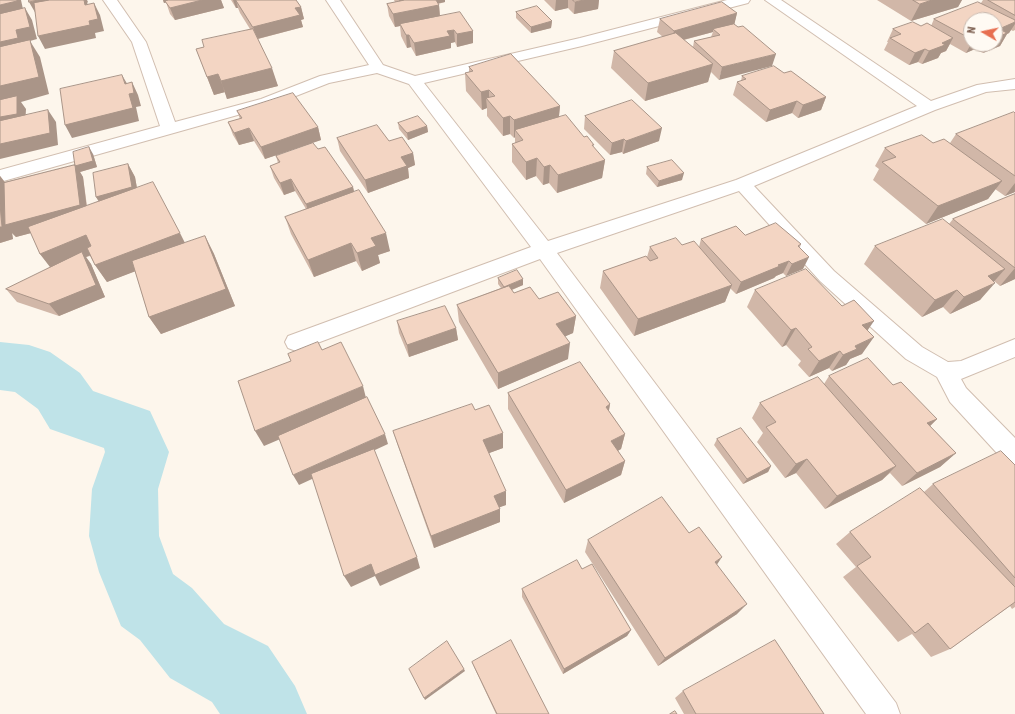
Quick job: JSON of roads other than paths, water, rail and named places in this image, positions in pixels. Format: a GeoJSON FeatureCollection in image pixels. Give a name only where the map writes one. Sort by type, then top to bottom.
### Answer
{"type":"FeatureCollection","features":[{"type":"Feature","properties":{"kind":"street"},"geometry":{"type":"LineString","coordinates":[[110,0],[139,42],[170,130]]}},
{"type":"Feature","properties":{"kind":"street"},"geometry":{"type":"LineString","coordinates":[[333,0],[378,68]]}},
{"type":"Feature","properties":{"kind":"street"},"geometry":{"type":"LineString","coordinates":[[414,81],[582,42],[743,0]]}},
{"type":"Feature","properties":{"kind":"street"},"geometry":{"type":"LineString","coordinates":[[772,0],[929,107]]}},
{"type":"Feature","properties":{"kind":"street"},"geometry":{"type":"LineString","coordinates":[[0,176],[267,102],[325,79],[378,68],[414,81],[544,250],[885,714]]}},
{"type":"Feature","properties":{"kind":"street"},"geometry":{"type":"LineString","coordinates":[[296,342],[544,250],[742,184],[929,107],[984,88],[1014,85]]}},
{"type":"Feature","properties":{"kind":"street"},"geometry":{"type":"LineString","coordinates":[[742,184],[827,276],[914,353],[945,371],[958,395],[1015,455]]}},
{"type":"Feature","properties":{"kind":"street"},"geometry":{"type":"LineString","coordinates":[[945,371],[963,370],[1015,348]]}},
{"type":"Feature","properties":{"kind":"waterway"},"geometry":{"type":"LineString","coordinates":[[0,366],[29,369],[59,391],[72,410],[128,430],[137,452],[125,489],[124,536],[135,572],[147,600],[166,614],[197,651],[240,674],[267,714]]}}]}
